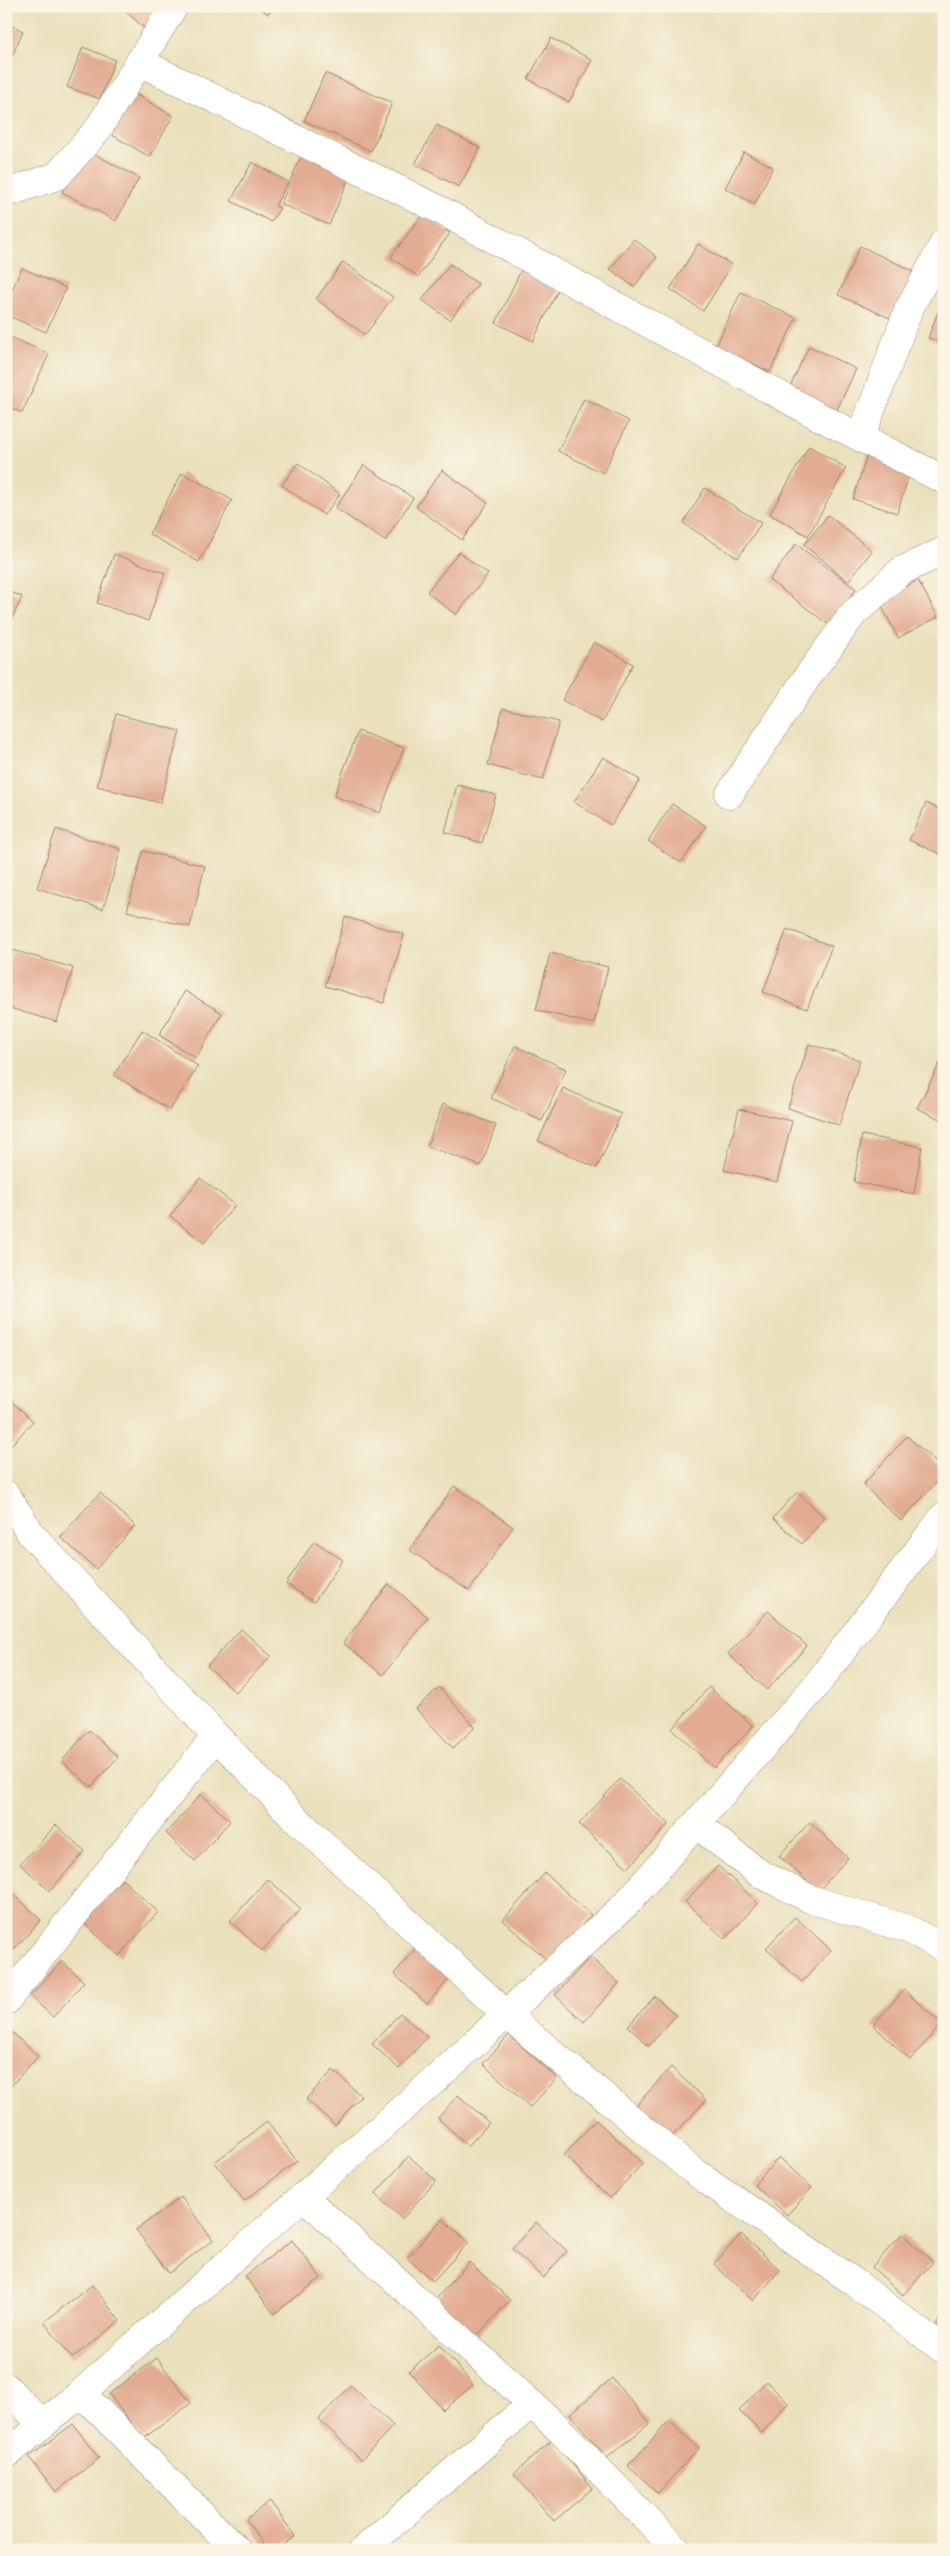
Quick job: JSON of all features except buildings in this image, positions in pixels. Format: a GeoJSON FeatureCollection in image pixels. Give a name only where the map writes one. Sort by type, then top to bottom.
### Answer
{"type":"FeatureCollection","features":[{"type":"Feature","properties":{"kind":"street"},"geometry":{"type":"LineString","coordinates":[[6,193],[57,176],[98,129],[174,6]]}},
{"type":"Feature","properties":{"kind":"street"},"geometry":{"type":"LineString","coordinates":[[140,62],[440,210],[860,437],[944,480]]}},
{"type":"Feature","properties":{"kind":"street"},"geometry":{"type":"LineString","coordinates":[[860,437],[908,311],[944,243]]}},
{"type":"Feature","properties":{"kind":"street"},"geometry":{"type":"LineString","coordinates":[[729,795],[808,676],[852,614],[902,571],[944,551]]}},
{"type":"Feature","properties":{"kind":"street"},"geometry":{"type":"LineString","coordinates":[[6,1495],[32,1534],[216,1736],[294,1817],[507,2015],[692,2170],[854,2282],[944,2350]]}},
{"type":"Feature","properties":{"kind":"street"},"geometry":{"type":"LineString","coordinates":[[6,2455],[81,2393],[507,2015],[627,1903],[814,1688],[944,1516]]}},
{"type":"Feature","properties":{"kind":"street"},"geometry":{"type":"LineString","coordinates":[[6,2001],[216,1736]]}},
{"type":"Feature","properties":{"kind":"street"},"geometry":{"type":"LineString","coordinates":[[696,1824],[760,1873],[810,1899],[865,1917],[908,1928],[944,1948]]}},
{"type":"Feature","properties":{"kind":"street"},"geometry":{"type":"LineString","coordinates":[[303,2196],[531,2404],[677,2550]]}},
{"type":"Feature","properties":{"kind":"street"},"geometry":{"type":"LineString","coordinates":[[6,2387],[42,2424]]}},
{"type":"Feature","properties":{"kind":"street"},"geometry":{"type":"LineString","coordinates":[[81,2393],[237,2550]]}},
{"type":"Feature","properties":{"kind":"street"},"geometry":{"type":"LineString","coordinates":[[363,2550],[531,2404]]}}]}
